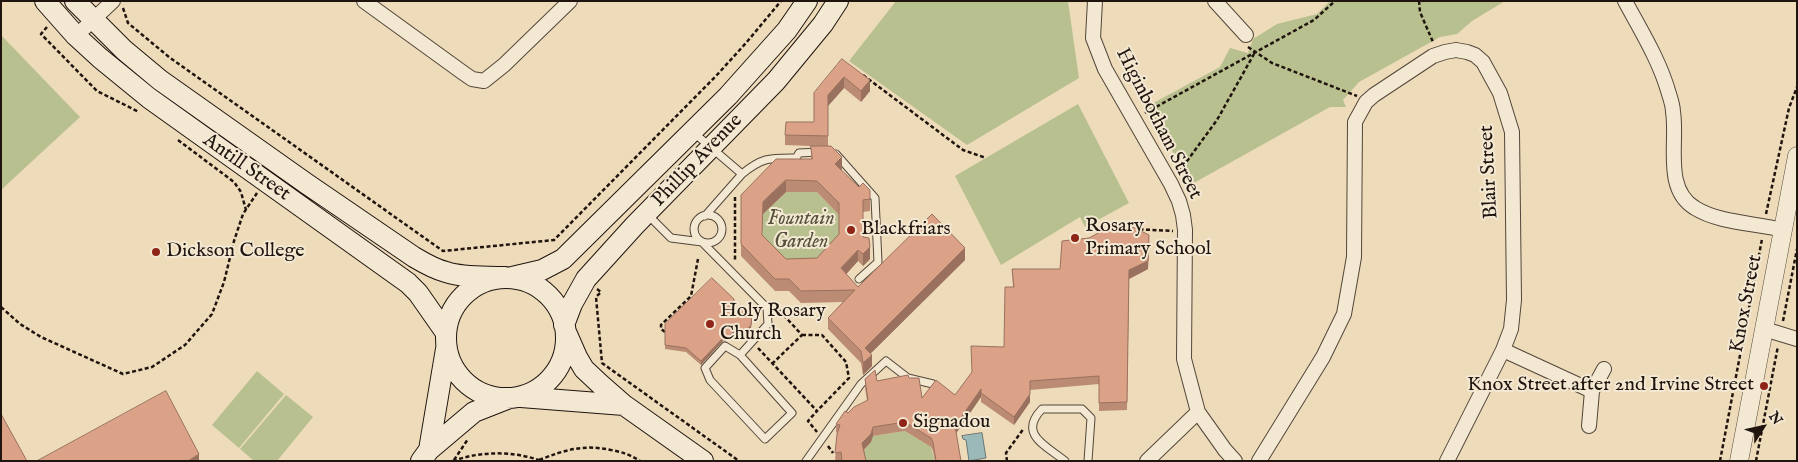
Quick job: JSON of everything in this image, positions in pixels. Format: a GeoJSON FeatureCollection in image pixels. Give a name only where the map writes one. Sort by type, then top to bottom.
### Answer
{"type":"FeatureCollection","features":[{"type":"Feature","properties":{"kind":"main road","name":"Antill Street"},"geometry":{"type":"LineString","coordinates":[[45,1],[76,36],[119,75],[397,274],[418,293],[446,340]]}},
{"type":"Feature","properties":{"kind":"main road","name":"Antill Street"},"geometry":{"type":"LineString","coordinates":[[75,1],[124,50],[160,80],[414,257],[446,273],[508,278]]}},
{"type":"Feature","properties":{"kind":"main road","name":"Phillip Avenue"},"geometry":{"type":"LineString","coordinates":[[508,278],[542,270],[563,259],[691,130],[728,96],[787,30],[807,1]]}},
{"type":"Feature","properties":{"kind":"main road","name":"Phillip Avenue"},"geometry":{"type":"LineString","coordinates":[[565,328],[572,304],[586,279],[646,214],[776,81],[823,24],[838,1]]}},
{"type":"Feature","properties":{"kind":"main road"},"geometry":{"type":"LineString","coordinates":[[425,456],[451,311],[466,292],[476,284],[488,280],[508,278],[534,284],[544,291],[558,308],[577,357],[584,368],[624,405],[703,461]]}},
{"type":"Feature","properties":{"kind":"main road"},"geometry":{"type":"LineString","coordinates":[[425,456],[474,412],[532,392],[543,385],[559,367],[565,349],[565,328]]}},
{"type":"Feature","properties":{"kind":"main road"},"geometry":{"type":"LineString","coordinates":[[446,340],[455,371],[473,388],[496,397],[624,405]]}},
{"type":"Feature","properties":{"kind":"street"},"geometry":{"type":"LineString","coordinates":[[364,1],[472,79],[484,82],[570,1]]}},
{"type":"Feature","properties":{"kind":"street","name":"Higinbotham Street"},"geometry":{"type":"LineString","coordinates":[[1095,1],[1093,38],[1105,69],[1171,184],[1183,215],[1185,230],[1184,359],[1198,412],[1225,450],[1236,461]]}},
{"type":"Feature","properties":{"kind":"street"},"geometry":{"type":"LineString","coordinates":[[1215,1],[1246,35]]}},
{"type":"Feature","properties":{"kind":"street"},"geometry":{"type":"LineString","coordinates":[[1625,1],[1663,75],[1669,94],[1674,113],[1676,180],[1680,192],[1693,208],[1713,216],[1783,230]]}},
{"type":"Feature","properties":{"kind":"street"},"geometry":{"type":"LineString","coordinates":[[76,36],[93,20],[118,3]]}},
{"type":"Feature","properties":{"kind":"street","name":"Blair Street"},"geometry":{"type":"LineString","coordinates":[[1259,461],[1323,357],[1344,314],[1354,257],[1355,122],[1366,102],[1411,70],[1439,54],[1456,50],[1475,55],[1483,62],[1500,93],[1512,132],[1514,300],[1511,329],[1503,350],[1447,461]]}},
{"type":"Feature","properties":{"kind":"street","name":"Knox Street"},"geometry":{"type":"LineString","coordinates":[[1739,461],[1772,331],[1783,230],[1797,156]]}},
{"type":"Feature","properties":{"kind":"street"},"geometry":{"type":"LineString","coordinates":[[1772,331],[1797,339]]}},
{"type":"Feature","properties":{"kind":"street"},"geometry":{"type":"LineString","coordinates":[[1503,350],[1592,391]]}},
{"type":"Feature","properties":{"kind":"street"},"geometry":{"type":"LineString","coordinates":[[1589,426],[1592,391],[1604,369]]}},
{"type":"Feature","properties":{"kind":"street"},"geometry":{"type":"LineString","coordinates":[[1147,461],[1198,412]]}},
{"type":"Feature","properties":{"kind":"lane"},"geometry":{"type":"LineString","coordinates":[[691,130],[742,174]]}},
{"type":"Feature","properties":{"kind":"lane"},"geometry":{"type":"LineString","coordinates":[[740,355],[768,324],[768,308],[697,237],[694,228],[697,220],[705,216],[742,174],[756,162],[769,158],[796,158],[799,153],[834,152],[875,198],[878,262],[859,279]]}},
{"type":"Feature","properties":{"kind":"lane"},"geometry":{"type":"LineString","coordinates":[[646,214],[671,238],[713,242],[720,236],[720,223],[709,216],[705,216]]}},
{"type":"Feature","properties":{"kind":"lane"},"geometry":{"type":"LineString","coordinates":[[725,346],[740,355],[792,413],[766,439],[710,380],[705,368],[725,346]]}},
{"type":"Feature","properties":{"kind":"lane"},"geometry":{"type":"LineString","coordinates":[[806,461],[861,384],[886,360],[908,378],[933,384]]}},
{"type":"Feature","properties":{"kind":"lane"},"geometry":{"type":"LineString","coordinates":[[1065,461],[1035,438],[1031,428],[1035,416],[1042,409],[1082,409],[1091,418],[1088,461]]}},
{"type":"Feature","properties":{"kind":"path"},"geometry":{"type":"LineString","coordinates":[[118,3],[128,23],[169,57],[443,251],[554,240],[716,76],[746,44],[781,1]]}},
{"type":"Feature","properties":{"kind":"path"},"geometry":{"type":"LineString","coordinates":[[1134,119],[1314,20],[1335,1]]}},
{"type":"Feature","properties":{"kind":"path"},"geometry":{"type":"LineString","coordinates":[[1418,1],[1420,12],[1439,54]]}},
{"type":"Feature","properties":{"kind":"path"},"geometry":{"type":"LineString","coordinates":[[1255,53],[1272,63],[1356,95],[1366,102]]}},
{"type":"Feature","properties":{"kind":"path"},"geometry":{"type":"LineString","coordinates":[[1171,184],[1217,120],[1255,53]]}},
{"type":"Feature","properties":{"kind":"path"},"geometry":{"type":"LineString","coordinates":[[856,70],[964,150],[986,158]]}},
{"type":"Feature","properties":{"kind":"path"},"geometry":{"type":"LineString","coordinates":[[1720,461],[1780,145],[1789,108],[1797,86]]}},
{"type":"Feature","properties":{"kind":"path"},"geometry":{"type":"LineString","coordinates":[[1,307],[20,324],[41,337],[122,374],[152,367],[185,345],[212,314],[224,282],[234,241],[246,210]]}},
{"type":"Feature","properties":{"kind":"path"},"geometry":{"type":"LineString","coordinates":[[1127,228],[1176,231]]}},
{"type":"Feature","properties":{"kind":"path"},"geometry":{"type":"LineString","coordinates":[[1756,461],[1772,331],[1797,249]]}},
{"type":"Feature","properties":{"kind":"path"},"geometry":{"type":"LineString","coordinates":[[665,332],[661,329],[661,324],[691,296],[698,259]]}},
{"type":"Feature","properties":{"kind":"path"},"geometry":{"type":"LineString","coordinates":[[600,292],[596,297],[602,363],[739,461]]}},
{"type":"Feature","properties":{"kind":"path"},"geometry":{"type":"LineString","coordinates":[[778,309],[802,335]]}},
{"type":"Feature","properties":{"kind":"path"},"geometry":{"type":"LineString","coordinates":[[772,364],[802,335],[822,335],[846,362],[849,378],[817,411]]}},
{"type":"Feature","properties":{"kind":"path"},"geometry":{"type":"LineString","coordinates":[[1007,461],[1006,453],[1032,417],[1035,416]]}},
{"type":"Feature","properties":{"kind":"path"},"geometry":{"type":"LineString","coordinates":[[454,461],[470,455],[492,453],[540,461],[573,448],[592,446],[621,452],[640,461]]}},
{"type":"Feature","properties":{"kind":"green space"},"geometry":{"type":"Polygon","coordinates":[[[896,1],[1068,1],[1079,78],[967,145],[849,61],[896,1]]]}},
{"type":"Feature","properties":{"kind":"green space"},"geometry":{"type":"Polygon","coordinates":[[[1330,1],[1505,1],[1472,21],[1457,34],[1440,37],[1359,82],[1343,100],[1346,107],[1330,107],[1192,184],[1146,107],[1220,67],[1230,48],[1248,53],[1253,39],[1277,24],[1317,14],[1330,1]]]}},
{"type":"Feature","properties":{"kind":"green space"},"geometry":{"type":"Polygon","coordinates":[[[1,35],[80,117],[1,190],[1,35]]]}},
{"type":"Feature","properties":{"kind":"green space"},"geometry":{"type":"Polygon","coordinates":[[[1078,104],[1129,203],[1085,227],[1080,217],[1001,265],[955,176],[1078,104]]]}},
{"type":"Feature","properties":{"kind":"green space","name":"Fountain Garden"},"geometry":{"type":"Polygon","coordinates":[[[786,192],[817,192],[839,215],[839,246],[817,270],[786,271],[762,247],[763,214],[786,192]]]}},
{"type":"Feature","properties":{"kind":"green space"},"geometry":{"type":"Polygon","coordinates":[[[257,371],[284,394],[239,448],[212,425],[257,371]]]}},
{"type":"Feature","properties":{"kind":"green space"},"geometry":{"type":"Polygon","coordinates":[[[286,395],[313,417],[277,461],[254,461],[240,449],[286,395]]]}},
{"type":"Feature","properties":{"kind":"green space"},"geometry":{"type":"Polygon","coordinates":[[[905,431],[931,447],[935,461],[864,461],[863,451],[871,442],[873,436],[905,431]]]}},
{"type":"Feature","properties":{"kind":"water"},"geometry":{"type":"Polygon","coordinates":[[[982,433],[986,458],[969,461],[966,440],[962,436],[982,433]]]}},
{"type":"Feature","properties":{"kind":"building"},"geometry":{"type":"Polygon","coordinates":[[[842,59],[870,80],[861,91],[844,77],[828,95],[828,136],[785,135],[786,122],[814,122],[814,93],[842,59]]]}},
{"type":"Feature","properties":{"kind":"building"},"geometry":{"type":"Polygon","coordinates":[[[811,146],[831,146],[842,157],[835,164],[859,187],[863,183],[870,190],[870,199],[863,200],[863,237],[869,238],[870,247],[863,254],[858,250],[841,268],[858,287],[932,214],[965,248],[865,348],[872,355],[863,363],[861,351],[828,318],[855,290],[801,291],[789,279],[775,279],[741,244],[741,195],[776,159],[812,159],[811,146]],[[786,180],[763,202],[762,235],[786,259],[817,258],[839,234],[839,203],[817,181],[786,180]]]}},
{"type":"Feature","properties":{"kind":"building"},"geometry":{"type":"Polygon","coordinates":[[[1127,224],[1149,235],[1148,261],[1129,270],[1127,402],[1099,403],[1099,376],[1030,381],[1030,394],[1014,417],[981,393],[981,389],[955,426],[961,461],[936,461],[931,438],[905,422],[873,427],[871,434],[862,443],[866,461],[842,461],[841,452],[835,453],[840,425],[836,424],[845,411],[848,413],[854,407],[868,400],[865,379],[875,370],[877,381],[908,375],[909,378],[919,378],[922,398],[936,380],[955,395],[972,372],[971,346],[1004,347],[1005,287],[1014,287],[1012,269],[1060,269],[1062,241],[1089,238],[1102,231],[1127,224]]]}},
{"type":"Feature","properties":{"kind":"building","name":"Holy Rosary Church"},"geometry":{"type":"Polygon","coordinates":[[[712,278],[734,299],[734,310],[744,309],[752,317],[751,325],[746,331],[734,331],[727,338],[723,338],[701,361],[686,348],[665,345],[665,324],[712,278]]]}},
{"type":"Feature","properties":{"kind":"building"},"geometry":{"type":"Polygon","coordinates":[[[166,391],[199,454],[188,461],[37,461],[166,391]]]}},
{"type":"Feature","properties":{"kind":"building"},"geometry":{"type":"Polygon","coordinates":[[[1,414],[27,461],[1,461],[1,414]]]}},
{"type":"Feature","properties":{"kind":"place","name":"Blackfriars"},"geometry":{"type":"Point","coordinates":[851,230]}},
{"type":"Feature","properties":{"kind":"place","name":"Rosary Primary School"},"geometry":{"type":"Point","coordinates":[1075,238]}},
{"type":"Feature","properties":{"kind":"place","name":"Dickson College"},"geometry":{"type":"Point","coordinates":[156,252]}},
{"type":"Feature","properties":{"kind":"place","name":"Holy Rosary Church"},"geometry":{"type":"Point","coordinates":[710,324]}},
{"type":"Feature","properties":{"kind":"place","name":"Knox Street after 2nd Irvine Street"},"geometry":{"type":"Point","coordinates":[1764,386]}},
{"type":"Feature","properties":{"kind":"place","name":"Signadou"},"geometry":{"type":"Point","coordinates":[903,423]}}]}
